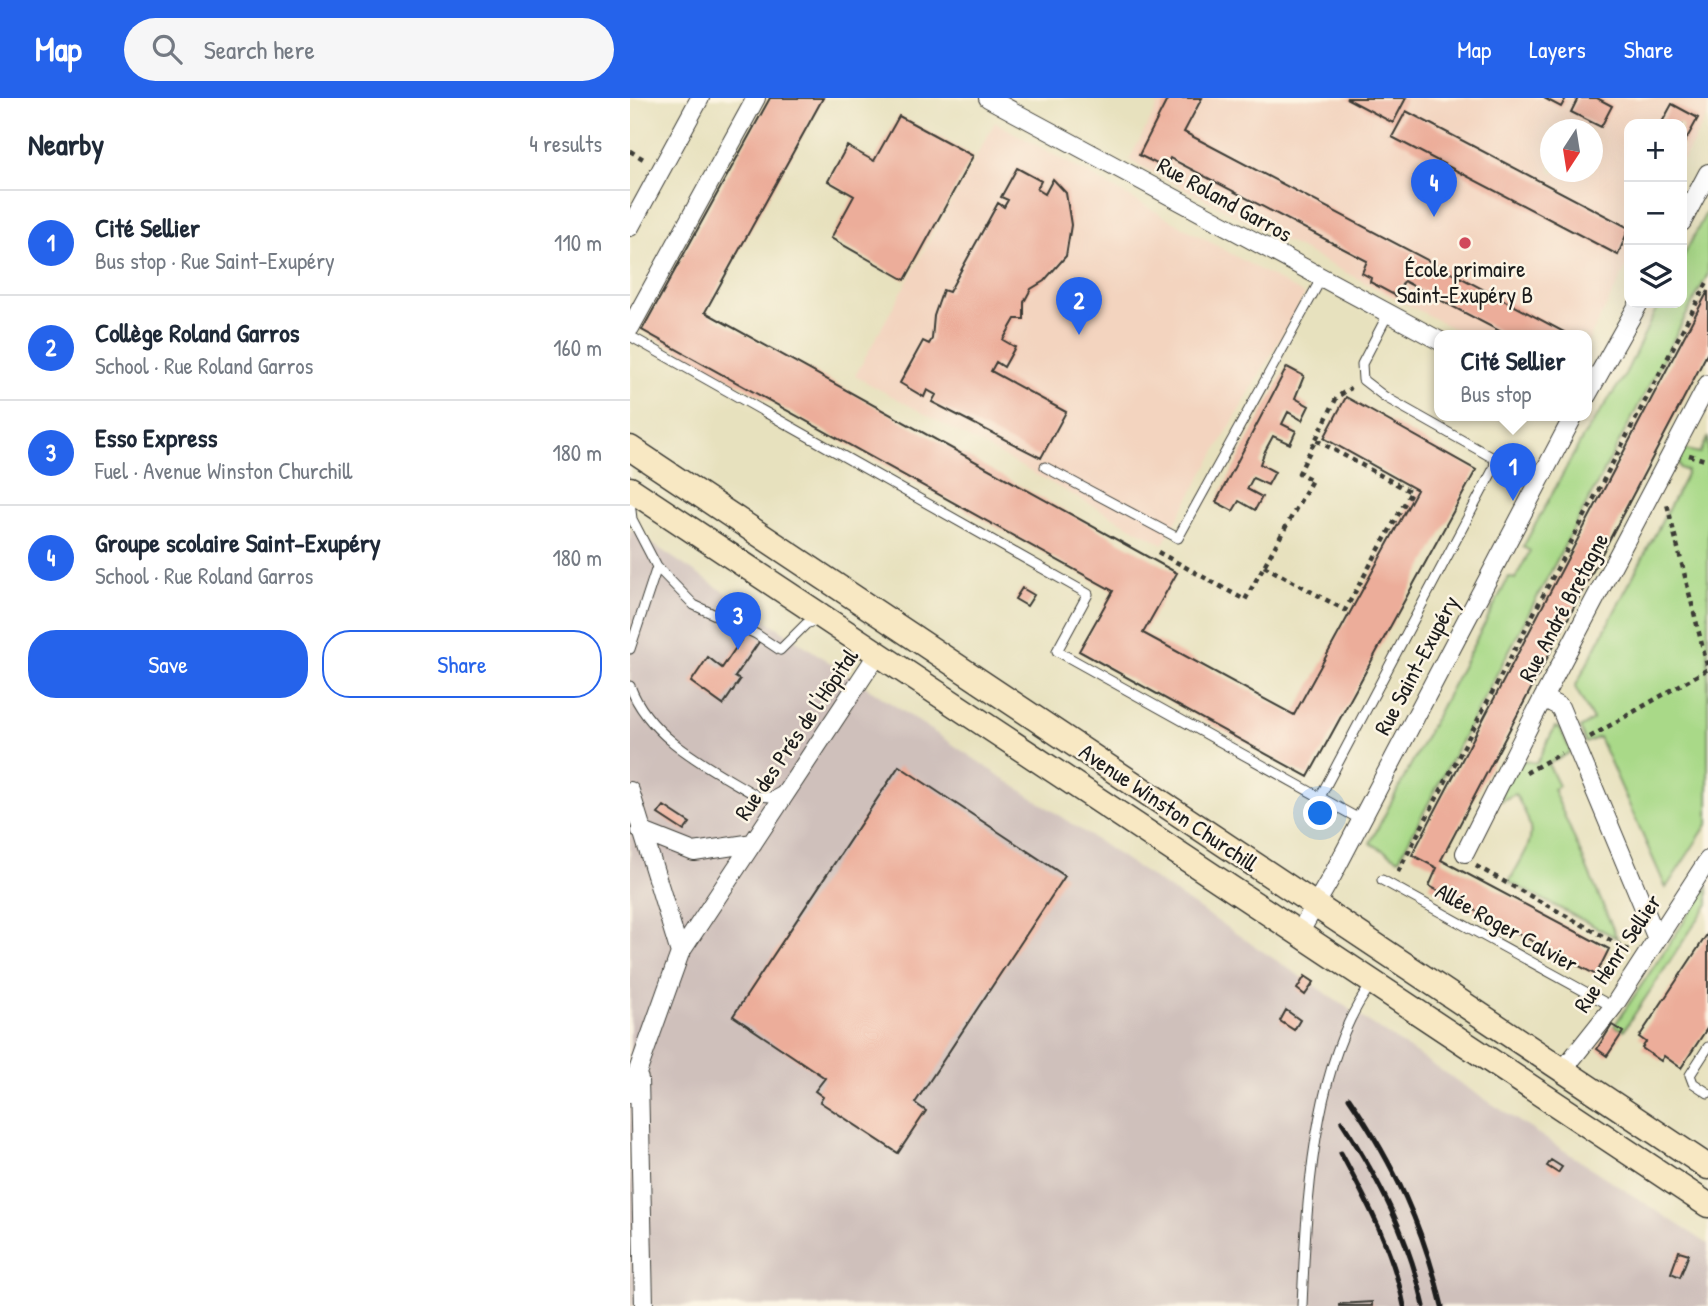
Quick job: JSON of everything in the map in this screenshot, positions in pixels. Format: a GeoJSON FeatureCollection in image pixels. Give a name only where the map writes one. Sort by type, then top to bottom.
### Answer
{"type":"FeatureCollection","features":[{"type":"Feature","properties":{"kind":"main road","name":"Avenue Winston Churchill"},"geometry":{"type":"LineString","coordinates":[[630,448],[1708,1167]]}},
{"type":"Feature","properties":{"kind":"main road","name":"Avenue Winston Churchill"},"geometry":{"type":"LineString","coordinates":[[630,489],[880,652],[1298,935],[1708,1205]]}},
{"type":"Feature","properties":{"kind":"street"},"geometry":{"type":"LineString","coordinates":[[630,227],[700,98]]}},
{"type":"Feature","properties":{"kind":"street"},"geometry":{"type":"LineString","coordinates":[[630,328],[755,98]]}},
{"type":"Feature","properties":{"kind":"street","name":"Rue Roland Garros"},"geometry":{"type":"LineString","coordinates":[[988,98],[1434,338]]}},
{"type":"Feature","properties":{"kind":"street"},"geometry":{"type":"LineString","coordinates":[[1687,213],[1708,173]]}},
{"type":"Feature","properties":{"kind":"street"},"geometry":{"type":"LineString","coordinates":[[1592,388],[1636,308]]}},
{"type":"Feature","properties":{"kind":"street","name":"Rue André Bretagne"},"geometry":{"type":"LineString","coordinates":[[1465,853],[1708,384]]}},
{"type":"Feature","properties":{"kind":"street","name":"Rue Saint-Exupéry"},"geometry":{"type":"LineString","coordinates":[[1298,935],[1362,820],[1571,421]]}},
{"type":"Feature","properties":{"kind":"street","name":"Rue des Prés de l'Hôpital"},"geometry":{"type":"LineString","coordinates":[[630,1093],[680,953],[786,789],[880,652]]}},
{"type":"Feature","properties":{"kind":"street"},"geometry":{"type":"LineString","coordinates":[[1543,698],[1560,707],[1657,939]]}},
{"type":"Feature","properties":{"kind":"street"},"geometry":{"type":"LineString","coordinates":[[630,791],[680,953]]}},
{"type":"Feature","properties":{"kind":"street","name":"Rue des Prés de l'Hôpital"},"geometry":{"type":"LineString","coordinates":[[641,831],[694,852],[753,843]]}},
{"type":"Feature","properties":{"kind":"street","name":"Rue Henri Sellier"},"geometry":{"type":"LineString","coordinates":[[1563,1070],[1613,1007],[1708,860]]}},
{"type":"Feature","properties":{"kind":"street","name":"Rue des Prés de l'Hôpital"},"geometry":{"type":"LineString","coordinates":[[639,1068],[643,1306]]}},
{"type":"Feature","properties":{"kind":"lane"},"geometry":{"type":"LineString","coordinates":[[1045,467],[1178,538],[1321,279]]}},
{"type":"Feature","properties":{"kind":"lane"},"geometry":{"type":"LineString","coordinates":[[1320,797],[1494,468],[1495,459],[1385,397],[1363,380],[1362,364],[1388,314]]}},
{"type":"Feature","properties":{"kind":"lane"},"geometry":{"type":"LineString","coordinates":[[630,336],[1087,594],[1056,651],[1362,820]]}},
{"type":"Feature","properties":{"kind":"lane"},"geometry":{"type":"LineString","coordinates":[[630,502],[632,519],[657,567],[694,606],[756,634],[780,650],[806,624],[825,617]]}},
{"type":"Feature","properties":{"kind":"lane"},"geometry":{"type":"LineString","coordinates":[[630,649],[657,567]]}},
{"type":"Feature","properties":{"kind":"lane"},"geometry":{"type":"LineString","coordinates":[[630,687],[637,705],[680,749],[757,796],[771,797],[786,789]]}},
{"type":"Feature","properties":{"kind":"lane","name":"Allée Roger Calvier"},"geometry":{"type":"LineString","coordinates":[[1386,883],[1613,1007]]}},
{"type":"Feature","properties":{"kind":"lane"},"geometry":{"type":"LineString","coordinates":[[1302,1306],[1306,1212],[1322,1103],[1353,1008],[1372,983]]}},
{"type":"Feature","properties":{"kind":"lane"},"geometry":{"type":"LineString","coordinates":[[1708,1047],[1690,1075],[1693,1083],[1708,1093]]}},
{"type":"Feature","properties":{"kind":"path"},"geometry":{"type":"LineString","coordinates":[[1386,883],[1708,281]]}},
{"type":"Feature","properties":{"kind":"path"},"geometry":{"type":"LineString","coordinates":[[1158,552],[1245,600],[1311,480],[1299,473],[1338,397],[1363,380]]}},
{"type":"Feature","properties":{"kind":"path"},"geometry":{"type":"LineString","coordinates":[[1264,566],[1345,610],[1411,492],[1316,440]]}},
{"type":"Feature","properties":{"kind":"path"},"geometry":{"type":"LineString","coordinates":[[1497,790],[1708,669],[1660,476]]}},
{"type":"Feature","properties":{"kind":"path"},"geometry":{"type":"LineString","coordinates":[[1465,853],[1465,860],[1644,959]]}},
{"type":"Feature","properties":{"kind":"shaded area"},"geometry":{"type":"Polygon","coordinates":[[[1162,98],[1708,98],[1708,114],[1687,154],[1687,119],[1624,119],[1624,273],[1592,333],[1592,330],[1456,330],[1129,160],[1162,98]]]}},
{"type":"Feature","properties":{"kind":"shaded area"},"geometry":{"type":"Polygon","coordinates":[[[995,122],[1305,295],[1163,544],[855,376],[995,122]]]}},
{"type":"Feature","properties":{"kind":"shaded area"},"geometry":{"type":"Polygon","coordinates":[[[630,529],[1460,1083],[1708,1244],[1708,1306],[630,1306],[630,529]]]}},
{"type":"Feature","properties":{"kind":"green space"},"geometry":{"type":"Polygon","coordinates":[[[1708,209],[1708,274],[1399,859],[1370,843],[1509,577],[1515,579],[1530,551],[1523,547],[1583,437],[1624,377],[1657,308],[1687,308],[1687,249],[1708,209]]]}},
{"type":"Feature","properties":{"kind":"green space"},"geometry":{"type":"Polygon","coordinates":[[[1708,437],[1708,823],[1666,888],[1599,737],[1586,743],[1580,728],[1593,720],[1575,687],[1684,479],[1687,471],[1680,468],[1677,455],[1682,449],[1700,453],[1708,437]]]}},
{"type":"Feature","properties":{"kind":"green space"},"geometry":{"type":"Polygon","coordinates":[[[1555,727],[1560,728],[1571,752],[1548,764],[1559,786],[1553,789],[1617,938],[1509,882],[1527,847],[1530,829],[1515,794],[1501,801],[1502,790],[1519,760],[1537,763],[1555,727]]]}},
{"type":"Feature","properties":{"kind":"green space"},"geometry":{"type":"Polygon","coordinates":[[[1708,886],[1708,904],[1624,1030],[1614,1026],[1708,886]]]}},
{"type":"Feature","properties":{"kind":"building"},"geometry":{"type":"Polygon","coordinates":[[[770,98],[823,98],[705,312],[1177,573],[1143,633],[1294,715],[1417,490],[1324,438],[1346,397],[1476,470],[1308,777],[1079,651],[1113,591],[642,330],[770,98]]]}},
{"type":"Feature","properties":{"kind":"building"},"geometry":{"type":"Polygon","coordinates":[[[1168,98],[1202,98],[1184,132],[1560,330],[1497,330],[1404,281],[1396,296],[1370,282],[1371,278],[1362,273],[1367,261],[1170,158],[1165,168],[1139,155],[1168,98]]]}},
{"type":"Feature","properties":{"kind":"building"},"geometry":{"type":"Polygon","coordinates":[[[1346,98],[1406,98],[1393,123],[1346,98]]]}},
{"type":"Feature","properties":{"kind":"building"},"geometry":{"type":"Polygon","coordinates":[[[1544,98],[1566,98],[1561,107],[1544,98]]]}},
{"type":"Feature","properties":{"kind":"building"},"geometry":{"type":"Polygon","coordinates":[[[1578,98],[1597,98],[1612,106],[1603,123],[1603,119],[1585,119],[1571,112],[1578,98]]]}},
{"type":"Feature","properties":{"kind":"building"},"geometry":{"type":"Polygon","coordinates":[[[1672,104],[1698,118],[1687,138],[1687,119],[1664,119],[1672,104]]]}},
{"type":"Feature","properties":{"kind":"building"},"geometry":{"type":"Polygon","coordinates":[[[1406,111],[1624,225],[1624,240],[1618,255],[1392,137],[1406,111]]]}},
{"type":"Feature","properties":{"kind":"building"},"geometry":{"type":"Polygon","coordinates":[[[899,116],[973,156],[905,280],[831,238],[854,196],[828,181],[847,146],[874,161],[899,116]]]}},
{"type":"Feature","properties":{"kind":"building"},"geometry":{"type":"Polygon","coordinates":[[[1017,168],[1041,181],[1037,189],[1045,194],[1053,179],[1066,193],[1071,225],[1066,256],[1044,281],[1031,289],[1024,302],[1024,319],[1015,319],[1003,340],[1015,347],[1004,367],[996,362],[991,371],[1066,412],[1041,458],[932,402],[936,395],[927,390],[924,397],[900,383],[923,341],[929,344],[932,339],[934,316],[943,290],[949,292],[998,203],[1004,207],[1008,200],[1001,197],[1017,168]]]}},
{"type":"Feature","properties":{"kind":"building"},"geometry":{"type":"Polygon","coordinates":[[[1708,291],[1708,352],[1441,860],[1609,949],[1596,975],[1429,886],[1437,868],[1412,855],[1708,291]]]}},
{"type":"Feature","properties":{"kind":"building"},"geometry":{"type":"Polygon","coordinates":[[[1287,367],[1304,376],[1295,398],[1309,406],[1302,420],[1288,412],[1282,424],[1296,431],[1290,444],[1273,436],[1265,451],[1260,464],[1275,472],[1268,485],[1253,478],[1247,489],[1262,497],[1255,510],[1239,501],[1233,511],[1216,502],[1287,367]]]}},
{"type":"Feature","properties":{"kind":"building"},"geometry":{"type":"Polygon","coordinates":[[[1022,588],[1034,595],[1027,606],[1015,599],[1022,588]]]}},
{"type":"Feature","properties":{"kind":"building"},"geometry":{"type":"Polygon","coordinates":[[[748,630],[761,639],[735,677],[740,680],[723,705],[691,682],[708,657],[722,668],[748,630]]]}},
{"type":"Feature","properties":{"kind":"building"},"geometry":{"type":"Polygon","coordinates":[[[899,766],[1065,876],[915,1103],[926,1111],[898,1153],[820,1102],[823,1097],[815,1091],[825,1078],[733,1016],[899,766]]]}},
{"type":"Feature","properties":{"kind":"building"},"geometry":{"type":"Polygon","coordinates":[[[664,806],[690,823],[684,831],[658,814],[664,806]]]}},
{"type":"Feature","properties":{"kind":"building"},"geometry":{"type":"Polygon","coordinates":[[[1708,933],[1708,1027],[1681,1068],[1664,1056],[1661,1061],[1642,1048],[1646,1042],[1639,1037],[1708,933]]]}},
{"type":"Feature","properties":{"kind":"building"},"geometry":{"type":"Polygon","coordinates":[[[1305,976],[1314,982],[1305,995],[1297,989],[1305,976]]]}},
{"type":"Feature","properties":{"kind":"building"},"geometry":{"type":"Polygon","coordinates":[[[1286,1010],[1300,1020],[1294,1030],[1280,1021],[1286,1010]]]}},
{"type":"Feature","properties":{"kind":"building"},"geometry":{"type":"Polygon","coordinates":[[[1612,1025],[1623,1032],[1607,1056],[1597,1049],[1612,1025]]]}},
{"type":"Feature","properties":{"kind":"building"},"geometry":{"type":"Polygon","coordinates":[[[1551,1160],[1562,1167],[1558,1173],[1547,1166],[1551,1160]]]}},
{"type":"Feature","properties":{"kind":"building"},"geometry":{"type":"Polygon","coordinates":[[[1679,1251],[1689,1254],[1680,1277],[1671,1273],[1679,1251]]]}},
{"type":"Feature","properties":{"kind":"building"},"geometry":{"type":"Polygon","coordinates":[[[1372,1302],[1372,1306],[1339,1306],[1339,1304],[1372,1302]]]}},
{"type":"Feature","properties":{"kind":"railway"},"geometry":{"type":"LineString","coordinates":[[1349,1098],[1380,1148],[1406,1198],[1426,1249],[1442,1306]]}},
{"type":"Feature","properties":{"kind":"railway"},"geometry":{"type":"LineString","coordinates":[[1342,1122],[1392,1211],[1410,1257],[1424,1306]]}},
{"type":"Feature","properties":{"kind":"railway"},"geometry":{"type":"LineString","coordinates":[[1341,1153],[1386,1246],[1404,1306]]}},
{"type":"Feature","properties":{"kind":"place","name":"Groupe scolaire Saint-Exupéry"},"geometry":{"type":"Point","coordinates":[1434,217]}},
{"type":"Feature","properties":{"kind":"place","name":"École primaire Saint-Exupéry B"},"geometry":{"type":"Point","coordinates":[1465,243]}},
{"type":"Feature","properties":{"kind":"place","name":"Collège Roland Garros"},"geometry":{"type":"Point","coordinates":[1079,335]}},
{"type":"Feature","properties":{"kind":"place","name":"Cité Sellier"},"geometry":{"type":"Point","coordinates":[1513,501]}},
{"type":"Feature","properties":{"kind":"place","name":"Esso Express"},"geometry":{"type":"Point","coordinates":[738,650]}}]}
